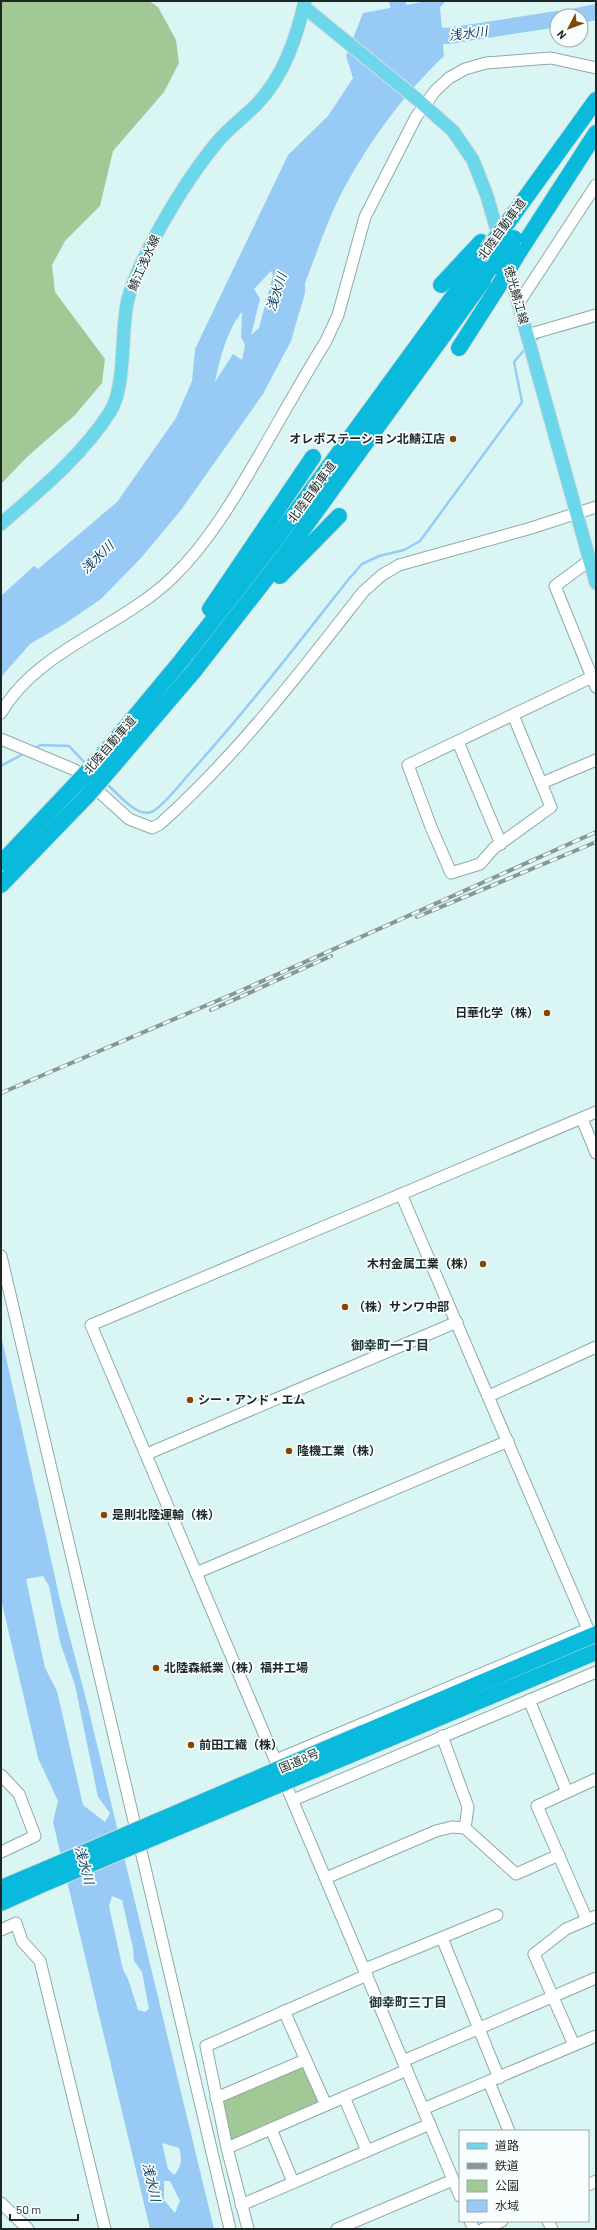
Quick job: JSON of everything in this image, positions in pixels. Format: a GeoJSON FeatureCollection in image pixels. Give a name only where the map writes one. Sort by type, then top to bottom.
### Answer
{"type":"FeatureCollection","features":[{"type":"Feature","properties":{"kind":"highway","name":"北陸自動車道"},"geometry":{"type":"LineString","coordinates":[[1,885],[143,719],[272,546],[485,245],[596,99]]}},
{"type":"Feature","properties":{"kind":"highway","name":"北陸自動車道"},"geometry":{"type":"LineString","coordinates":[[143,719],[230,626],[283,558],[493,267],[517,245],[596,127]]}},
{"type":"Feature","properties":{"kind":"highway"},"geometry":{"type":"LineString","coordinates":[[459,348],[498,287],[517,245],[596,133]]}},
{"type":"Feature","properties":{"kind":"highway"},"geometry":{"type":"LineString","coordinates":[[441,285],[485,245]]}},
{"type":"Feature","properties":{"kind":"highway"},"geometry":{"type":"LineString","coordinates":[[143,719],[313,457]]}},
{"type":"Feature","properties":{"kind":"highway"},"geometry":{"type":"LineString","coordinates":[[143,719],[191,681],[290,565],[339,516]]}},
{"type":"Feature","properties":{"kind":"highway","name":"北陸自動車道"},"geometry":{"type":"LineString","coordinates":[[1,863],[81,790]]}},
{"type":"Feature","properties":{"kind":"highway","name":"国道8号"},"geometry":{"type":"LineString","coordinates":[[366,1740],[592,1633]]}},
{"type":"Feature","properties":{"kind":"highway","name":"国道8号"},"geometry":{"type":"LineString","coordinates":[[1,1888],[48,1875],[366,1740],[596,1652]]}},
{"type":"Feature","properties":{"kind":"highway","name":"国道8号"},"geometry":{"type":"LineString","coordinates":[[1,1903],[48,1875]]}},
{"type":"Feature","properties":{"kind":"main road","name":"徳光鯖江線"},"geometry":{"type":"LineString","coordinates":[[304,4],[327,25],[422,103],[453,132],[473,160],[487,196],[596,583]]}},
{"type":"Feature","properties":{"kind":"main road","name":"鯖江浅水線"},"geometry":{"type":"LineString","coordinates":[[1,524],[91,441],[111,410],[118,391],[128,298],[146,254],[190,178],[219,140],[257,104],[277,78],[285,65],[304,4]]}},
{"type":"Feature","properties":{"kind":"street"},"geometry":{"type":"LineString","coordinates":[[1,713],[14,694],[41,669],[160,590],[191,558],[214,528],[236,494],[326,341],[338,315],[365,217],[422,103],[449,78],[465,69],[486,63],[551,58],[596,68]]}},
{"type":"Feature","properties":{"kind":"street"},"geometry":{"type":"LineString","coordinates":[[518,304],[596,185]]}},
{"type":"Feature","properties":{"kind":"street"},"geometry":{"type":"LineString","coordinates":[[527,335],[596,315]]}},
{"type":"Feature","properties":{"kind":"street"},"geometry":{"type":"LineString","coordinates":[[1,738],[75,770],[129,819],[152,828],[160,824],[200,788],[240,744],[363,592],[382,576],[398,565],[528,529],[575,512],[596,507]]}},
{"type":"Feature","properties":{"kind":"street"},"geometry":{"type":"LineString","coordinates":[[513,715],[551,807],[502,844],[494,848],[480,864],[451,873],[431,827],[408,765],[513,715],[594,682],[554,586],[590,560]]}},
{"type":"Feature","properties":{"kind":"street"},"geometry":{"type":"LineString","coordinates":[[458,742],[502,844]]}},
{"type":"Feature","properties":{"kind":"street"},"geometry":{"type":"LineString","coordinates":[[542,783],[596,760]]}},
{"type":"Feature","properties":{"kind":"street"},"geometry":{"type":"LineString","coordinates":[[459,2194],[147,1454],[91,1325],[596,1112]]}},
{"type":"Feature","properties":{"kind":"street"},"geometry":{"type":"LineString","coordinates":[[582,1118],[596,1152]]}},
{"type":"Feature","properties":{"kind":"street"},"geometry":{"type":"LineString","coordinates":[[276,1760],[592,1633],[401,1194]]}},
{"type":"Feature","properties":{"kind":"street"},"geometry":{"type":"LineString","coordinates":[[1,1256],[230,2229]]}},
{"type":"Feature","properties":{"kind":"street"},"geometry":{"type":"LineString","coordinates":[[147,1454],[457,1322]]}},
{"type":"Feature","properties":{"kind":"street"},"geometry":{"type":"LineString","coordinates":[[489,1396],[596,1347]]}},
{"type":"Feature","properties":{"kind":"street"},"geometry":{"type":"LineString","coordinates":[[196,1573],[508,1441]]}},
{"type":"Feature","properties":{"kind":"street"},"geometry":{"type":"LineString","coordinates":[[293,1800],[596,1672]]}},
{"type":"Feature","properties":{"kind":"street"},"geometry":{"type":"LineString","coordinates":[[529,1700],[567,1792]]}},
{"type":"Feature","properties":{"kind":"street"},"geometry":{"type":"LineString","coordinates":[[442,1736],[468,1807],[465,1828]]}},
{"type":"Feature","properties":{"kind":"street"},"geometry":{"type":"LineString","coordinates":[[1,1776],[19,1794],[35,1836],[1,1852]]}},
{"type":"Feature","properties":{"kind":"street"},"geometry":{"type":"LineString","coordinates":[[574,2045],[534,1954],[566,1929],[591,1918],[559,1855],[537,1806],[596,1779]]}},
{"type":"Feature","properties":{"kind":"street"},"geometry":{"type":"LineString","coordinates":[[326,1878],[436,1831],[452,1827],[465,1828],[516,1874],[559,1855]]}},
{"type":"Feature","properties":{"kind":"street"},"geometry":{"type":"LineString","coordinates":[[248,2229],[240,2204],[227,2148],[206,2046],[366,1972],[497,1915]]}},
{"type":"Feature","properties":{"kind":"street"},"geometry":{"type":"LineString","coordinates":[[1,1930],[16,1924],[22,1941],[40,1961],[105,2229]]}},
{"type":"Feature","properties":{"kind":"street"},"geometry":{"type":"LineString","coordinates":[[442,1938],[478,2028],[509,2130]]}},
{"type":"Feature","properties":{"kind":"street"},"geometry":{"type":"LineString","coordinates":[[227,2148],[344,2097],[478,2028],[596,1978]]}},
{"type":"Feature","properties":{"kind":"street"},"geometry":{"type":"LineString","coordinates":[[284,2011],[326,2105]]}},
{"type":"Feature","properties":{"kind":"street"},"geometry":{"type":"LineString","coordinates":[[423,2109],[596,2036]]}},
{"type":"Feature","properties":{"kind":"street"},"geometry":{"type":"LineString","coordinates":[[216,2098],[305,2060]]}},
{"type":"Feature","properties":{"kind":"street"},"geometry":{"type":"LineString","coordinates":[[344,2097],[368,2151]]}},
{"type":"Feature","properties":{"kind":"street"},"geometry":{"type":"LineString","coordinates":[[240,2204],[430,2124]]}},
{"type":"Feature","properties":{"kind":"street"},"geometry":{"type":"LineString","coordinates":[[271,2129],[293,2182]]}},
{"type":"Feature","properties":{"kind":"street"},"geometry":{"type":"LineString","coordinates":[[337,2229],[453,2180]]}},
{"type":"Feature","properties":{"kind":"street"},"geometry":{"type":"LineString","coordinates":[[1,2203],[28,2229]]}},
{"type":"Feature","properties":{"kind":"street"},"geometry":{"type":"LineString","coordinates":[[484,2229],[500,2222]]}},
{"type":"Feature","properties":{"kind":"green space"},"geometry":{"type":"Polygon","coordinates":[[[1,1],[149,1],[158,7],[176,40],[179,63],[164,92],[113,151],[100,206],[65,241],[52,265],[55,292],[105,359],[102,383],[75,415],[27,457],[1,484],[1,1]]]}},
{"type":"Feature","properties":{"kind":"green space"},"geometry":{"type":"Polygon","coordinates":[[[304,2063],[322,2104],[236,2141],[230,2139],[221,2100],[304,2063]]]}},
{"type":"Feature","properties":{"kind":"water"},"geometry":{"type":"Polygon","coordinates":[[[427,1],[446,1],[440,7],[444,56],[413,88],[385,124],[360,161],[338,200],[305,283],[305,293],[291,341],[263,394],[181,510],[141,558],[101,599],[66,623],[30,644],[1,677],[1,596],[34,566],[38,569],[117,502],[176,418],[192,381],[195,349],[288,155],[328,116],[353,78],[346,56],[363,13],[427,1]],[[271,271],[254,289],[260,299],[251,335],[259,328],[273,275],[271,271]],[[242,312],[228,336],[215,382],[233,354],[242,360],[245,345],[241,337],[242,312]]]}},
{"type":"Feature","properties":{"kind":"water"},"geometry":{"type":"Polygon","coordinates":[[[1,1335],[60,1600],[85,1695],[214,2229],[150,2229],[53,1822],[58,1801],[38,1758],[1,1599],[1,1335]],[[43,1576],[26,1579],[45,1668],[57,1691],[83,1805],[105,1822],[110,1813],[98,1797],[75,1685],[60,1642],[49,1586],[43,1576]],[[112,1896],[109,1906],[123,1970],[128,1979],[138,2010],[145,2012],[149,2009],[142,1972],[134,1961],[133,1948],[122,1900],[112,1896]],[[162,2143],[168,2169],[174,2175],[177,2172],[181,2162],[180,2152],[179,2148],[162,2143]],[[164,2181],[164,2200],[175,2213],[180,2201],[170,2181],[164,2181]]]}},
{"type":"Feature","properties":{"kind":"waterway"},"geometry":{"type":"LineString","coordinates":[[397,1],[404,28]]}},
{"type":"Feature","properties":{"kind":"waterway","name":"浅水川"},"geometry":{"type":"LineString","coordinates":[[589,13],[596,12]]}},
{"type":"Feature","properties":{"kind":"waterway","name":"浅水川"},"geometry":{"type":"LineString","coordinates":[[422,34],[448,36],[549,20]]}},
{"type":"Feature","properties":{"kind":"waterway"},"geometry":{"type":"LineString","coordinates":[[560,331],[596,321]]}},
{"type":"Feature","properties":{"kind":"waterway"},"geometry":{"type":"LineString","coordinates":[[533,342],[541,336]]}},
{"type":"Feature","properties":{"kind":"waterway"},"geometry":{"type":"LineString","coordinates":[[105,782],[133,808],[145,813],[155,810],[171,795],[230,727],[362,564],[379,556],[404,550],[420,541],[522,402],[514,362],[526,348]]}},
{"type":"Feature","properties":{"kind":"waterway"},"geometry":{"type":"LineString","coordinates":[[33,749],[41,745],[69,746],[87,765]]}},
{"type":"Feature","properties":{"kind":"waterway"},"geometry":{"type":"LineString","coordinates":[[1,766],[25,753]]}},
{"type":"Feature","properties":{"kind":"railway"},"geometry":{"type":"LineString","coordinates":[[1,1093],[240,991],[596,832]]}},
{"type":"Feature","properties":{"kind":"railway"},"geometry":{"type":"LineString","coordinates":[[417,917],[596,842]]}},
{"type":"Feature","properties":{"kind":"railway"},"geometry":{"type":"LineString","coordinates":[[211,1010],[331,956]]}},
{"type":"Feature","properties":{"kind":"place","name":"オレボステーション北鯖江店"},"geometry":{"type":"Point","coordinates":[453,439]}},
{"type":"Feature","properties":{"kind":"place","name":"日華化学（株）"},"geometry":{"type":"Point","coordinates":[547,1013]}},
{"type":"Feature","properties":{"kind":"place","name":"木村金属工業（株）"},"geometry":{"type":"Point","coordinates":[483,1264]}},
{"type":"Feature","properties":{"kind":"place","name":"（株）サンワ中部"},"geometry":{"type":"Point","coordinates":[345,1307]}},
{"type":"Feature","properties":{"kind":"place","name":"シー・アンド・エム"},"geometry":{"type":"Point","coordinates":[190,1400]}},
{"type":"Feature","properties":{"kind":"place","name":"隆機工業（株）"},"geometry":{"type":"Point","coordinates":[289,1451]}},
{"type":"Feature","properties":{"kind":"place","name":"是則北陸運輸（株）"},"geometry":{"type":"Point","coordinates":[104,1515]}},
{"type":"Feature","properties":{"kind":"place","name":"北陸森紙業（株）福井工場"},"geometry":{"type":"Point","coordinates":[156,1668]}},
{"type":"Feature","properties":{"kind":"place","name":"前田工繊（株）"},"geometry":{"type":"Point","coordinates":[191,1745]}},
{"type":"Feature","properties":{"kind":"district","name":"御幸町一丁目"},"geometry":{"type":"Point","coordinates":[390,1345]}},
{"type":"Feature","properties":{"kind":"district","name":"御幸町三丁目"},"geometry":{"type":"Point","coordinates":[408,2002]}}]}
